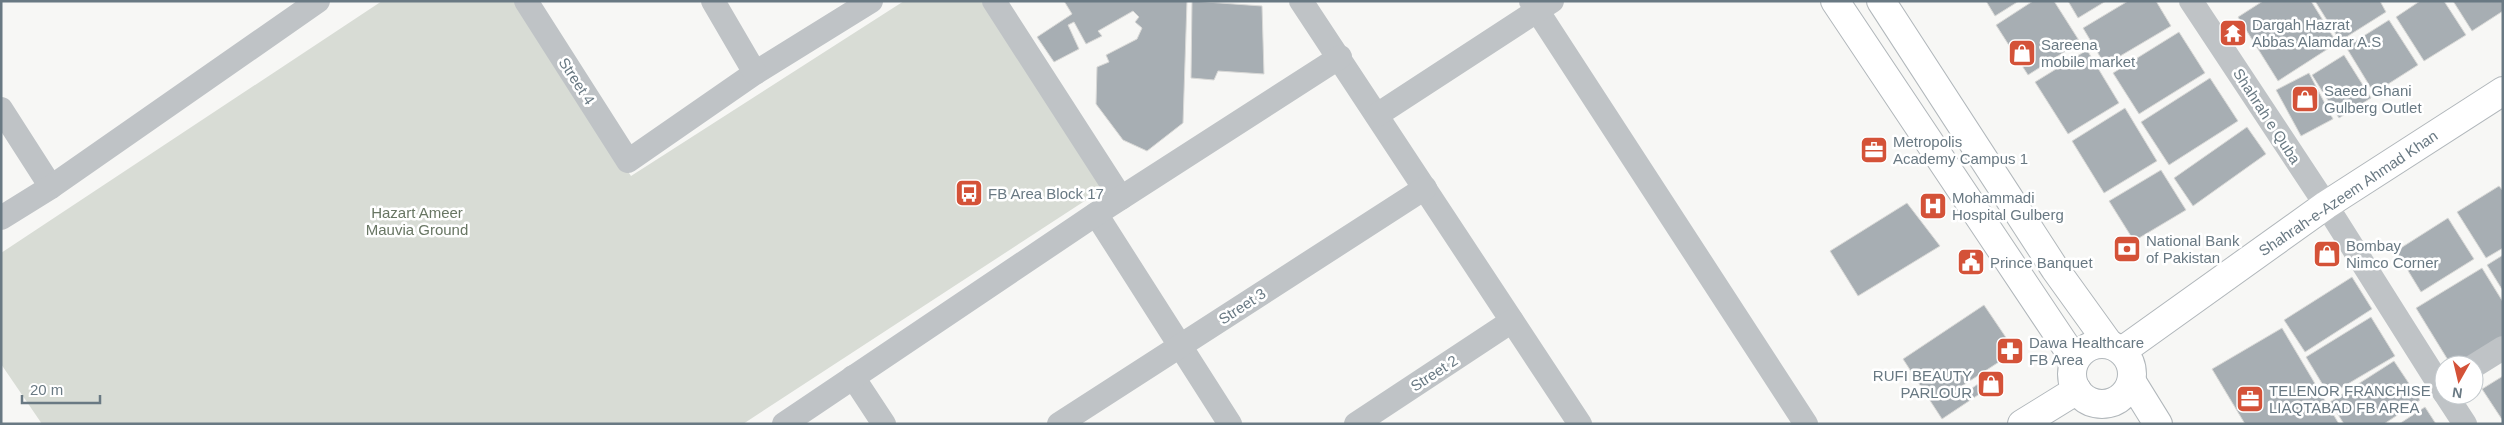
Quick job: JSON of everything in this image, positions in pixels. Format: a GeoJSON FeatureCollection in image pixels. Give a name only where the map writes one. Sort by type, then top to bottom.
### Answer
{"type":"FeatureCollection","features":[{"type":"Feature","properties":{"kind":"main road"},"geometry":{"type":"LineString","coordinates":[[1835,1],[2075,360]]}},
{"type":"Feature","properties":{"kind":"main road"},"geometry":{"type":"LineString","coordinates":[[1881,1],[2055,269],[2116,347],[2129,360],[2132,382],[2158,424]]}},
{"type":"Feature","properties":{"kind":"main road","name":"Shahrah-e-Azeem Ahmad Khan"},"geometry":{"type":"LineString","coordinates":[[2116,347],[2326,205],[2503,91]]}},
{"type":"Feature","properties":{"kind":"main road"},"geometry":{"type":"LineString","coordinates":[[2096,406],[2072,375],[2075,360],[2089,346],[2116,347]]}},
{"type":"Feature","properties":{"kind":"main road"},"geometry":{"type":"LineString","coordinates":[[2022,424],[2110,403],[2119,399],[2132,382]]}},
{"type":"Feature","properties":{"kind":"street"},"geometry":{"type":"LineString","coordinates":[[1,218],[51,186],[318,1]]}},
{"type":"Feature","properties":{"kind":"street","name":"Street 4"},"geometry":{"type":"LineString","coordinates":[[526,1],[628,162],[755,73]]}},
{"type":"Feature","properties":{"kind":"street"},"geometry":{"type":"LineString","coordinates":[[713,1],[755,73],[871,1]]}},
{"type":"Feature","properties":{"kind":"street"},"geometry":{"type":"LineString","coordinates":[[994,1],[1121,198]]}},
{"type":"Feature","properties":{"kind":"street"},"geometry":{"type":"LineString","coordinates":[[1301,1],[1340,57],[1580,424]]}},
{"type":"Feature","properties":{"kind":"street","name":"Shahrah e Quba"},"geometry":{"type":"LineString","coordinates":[[2191,1],[2326,205],[2434,374]]}},
{"type":"Feature","properties":{"kind":"street"},"geometry":{"type":"LineString","coordinates":[[1377,115],[1540,4],[1806,424]]}},
{"type":"Feature","properties":{"kind":"street"},"geometry":{"type":"LineString","coordinates":[[784,424],[1096,214],[1340,57]]}},
{"type":"Feature","properties":{"kind":"street"},"geometry":{"type":"LineString","coordinates":[[1,109],[51,186]]}},
{"type":"Feature","properties":{"kind":"street","name":"Street 3"},"geometry":{"type":"LineString","coordinates":[[1059,424],[1425,188]]}},
{"type":"Feature","properties":{"kind":"street"},"geometry":{"type":"LineString","coordinates":[[1096,214],[1182,345],[1230,424]]}},
{"type":"Feature","properties":{"kind":"street","name":"Street 2"},"geometry":{"type":"LineString","coordinates":[[1356,424],[1512,321]]}},
{"type":"Feature","properties":{"kind":"street"},"geometry":{"type":"LineString","coordinates":[[2484,360],[2503,348]]}},
{"type":"Feature","properties":{"kind":"street"},"geometry":{"type":"LineString","coordinates":[[853,377],[884,424]]}},
{"type":"Feature","properties":{"kind":"street","name":"Shahrah e Quba"},"geometry":{"type":"LineString","coordinates":[[2453,405],[2465,424]]}},
{"type":"Feature","properties":{"kind":"green space","name":"Hazart Ameer Mauvia Ground"},"geometry":{"type":"Polygon","coordinates":[[[382,1],[514,1],[631,176],[904,1],[982,1],[1103,189],[743,424],[42,424],[1,364],[1,253],[382,1]]]}},
{"type":"Feature","properties":{"kind":"building"},"geometry":{"type":"Polygon","coordinates":[[[1064,1],[1187,1],[1183,123],[1147,151],[1123,140],[1096,104],[1097,67],[1109,62],[1106,55],[1137,39],[1142,28],[1135,22],[1139,17],[1133,11],[1098,31],[1102,36],[1086,44],[1074,22],[1068,25],[1079,49],[1054,62],[1037,37],[1072,14],[1064,1]]]}},
{"type":"Feature","properties":{"kind":"building"},"geometry":{"type":"Polygon","coordinates":[[[1192,1],[1262,6],[1264,74],[1218,71],[1214,80],[1191,78],[1192,1]]]}},
{"type":"Feature","properties":{"kind":"building"},"geometry":{"type":"Polygon","coordinates":[[[1986,1],[2019,1],[1995,16],[1986,1]]]}},
{"type":"Feature","properties":{"kind":"building"},"geometry":{"type":"Polygon","coordinates":[[[2033,1],[2054,1],[2080,42],[2028,75],[1996,25],[2033,1]]]}},
{"type":"Feature","properties":{"kind":"building"},"geometry":{"type":"Polygon","coordinates":[[[2068,1],[2106,1],[2078,18],[2068,1]]]}},
{"type":"Feature","properties":{"kind":"building"},"geometry":{"type":"Polygon","coordinates":[[[2128,1],[2156,1],[2171,26],[2105,65],[2083,28],[2128,1]]]}},
{"type":"Feature","properties":{"kind":"building"},"geometry":{"type":"Polygon","coordinates":[[[2263,1],[2311,1],[2337,43],[2278,81],[2238,17],[2263,1]]]}},
{"type":"Feature","properties":{"kind":"building"},"geometry":{"type":"Polygon","coordinates":[[[2315,1],[2380,1],[2386,12],[2340,41],[2315,1]]]}},
{"type":"Feature","properties":{"kind":"building"},"geometry":{"type":"Polygon","coordinates":[[[2420,1],[2444,1],[2466,35],[2424,61],[2396,17],[2420,1]]]}},
{"type":"Feature","properties":{"kind":"building"},"geometry":{"type":"Polygon","coordinates":[[[2453,1],[2503,1],[2503,11],[2472,31],[2453,1]]]}},
{"type":"Feature","properties":{"kind":"building"},"geometry":{"type":"Polygon","coordinates":[[[2389,20],[2418,65],[2374,93],[2346,47],[2389,20]]]}},
{"type":"Feature","properties":{"kind":"building"},"geometry":{"type":"Polygon","coordinates":[[[2179,32],[2205,73],[2139,114],[2113,73],[2179,32]]]}},
{"type":"Feature","properties":{"kind":"building"},"geometry":{"type":"Polygon","coordinates":[[[2087,50],[2119,103],[2068,134],[2035,82],[2087,50]]]}},
{"type":"Feature","properties":{"kind":"building"},"geometry":{"type":"Polygon","coordinates":[[[2344,55],[2371,98],[2339,118],[2312,75],[2344,55]]]}},
{"type":"Feature","properties":{"kind":"building"},"geometry":{"type":"Polygon","coordinates":[[[2309,73],[2333,119],[2301,136],[2276,90],[2309,73]]]}},
{"type":"Feature","properties":{"kind":"building"},"geometry":{"type":"Polygon","coordinates":[[[2210,78],[2238,121],[2169,165],[2141,122],[2210,78]]]}},
{"type":"Feature","properties":{"kind":"building"},"geometry":{"type":"Polygon","coordinates":[[[2125,108],[2157,161],[2104,193],[2072,141],[2125,108]]]}},
{"type":"Feature","properties":{"kind":"building"},"geometry":{"type":"Polygon","coordinates":[[[2247,127],[2266,154],[2193,206],[2174,178],[2247,127]]]}},
{"type":"Feature","properties":{"kind":"building"},"geometry":{"type":"Polygon","coordinates":[[[2161,170],[2186,210],[2134,241],[2109,201],[2161,170]]]}},
{"type":"Feature","properties":{"kind":"building"},"geometry":{"type":"Polygon","coordinates":[[[2499,186],[2503,191],[2503,248],[2486,258],[2457,212],[2499,186]]]}},
{"type":"Feature","properties":{"kind":"building","name":"Mohammadi Hospital Gulberg"},"geometry":{"type":"Polygon","coordinates":[[[1907,203],[1940,246],[1858,296],[1830,251],[1907,203]]]}},
{"type":"Feature","properties":{"kind":"building"},"geometry":{"type":"Polygon","coordinates":[[[2448,218],[2474,259],[2421,292],[2396,251],[2448,218]]]}},
{"type":"Feature","properties":{"kind":"building"},"geometry":{"type":"Polygon","coordinates":[[[2503,255],[2503,291],[2487,265],[2503,255]]]}},
{"type":"Feature","properties":{"kind":"building"},"geometry":{"type":"Polygon","coordinates":[[[2482,268],[2503,302],[2503,339],[2477,355],[2445,355],[2416,308],[2482,268]]]}},
{"type":"Feature","properties":{"kind":"building"},"geometry":{"type":"Polygon","coordinates":[[[2352,277],[2372,309],[2305,352],[2284,320],[2352,277]]]}},
{"type":"Feature","properties":{"kind":"building"},"geometry":{"type":"Polygon","coordinates":[[[1984,305],[2007,339],[2002,360],[1945,397],[1946,399],[1966,386],[1968,391],[1985,379],[1990,387],[1942,419],[1903,359],[1984,305]]]}},
{"type":"Feature","properties":{"kind":"building"},"geometry":{"type":"Polygon","coordinates":[[[2371,317],[2395,356],[2329,395],[2306,357],[2371,317]]]}},
{"type":"Feature","properties":{"kind":"building"},"geometry":{"type":"Polygon","coordinates":[[[2282,328],[2339,424],[2245,424],[2212,369],[2282,328]]]}},
{"type":"Feature","properties":{"kind":"building"},"geometry":{"type":"Polygon","coordinates":[[[2394,361],[2420,400],[2384,424],[2344,424],[2330,402],[2394,361]]]}},
{"type":"Feature","properties":{"kind":"building"},"geometry":{"type":"Polygon","coordinates":[[[2503,376],[2503,421],[2484,392],[2484,388],[2503,376]]]}},
{"type":"Feature","properties":{"kind":"building"},"geometry":{"type":"Polygon","coordinates":[[[2425,407],[2436,424],[2399,424],[2425,407]]]}},
{"type":"Feature","properties":{"kind":"place","name":"Dargah Hazrat Abbas Alamdar A.S"},"geometry":{"type":"Point","coordinates":[2233,33]}},
{"type":"Feature","properties":{"kind":"place","name":"Sareena mobile market"},"geometry":{"type":"Point","coordinates":[2022,53]}},
{"type":"Feature","properties":{"kind":"place","name":"Saeed Ghani Gulberg Outlet"},"geometry":{"type":"Point","coordinates":[2305,99]}},
{"type":"Feature","properties":{"kind":"place","name":"Metropolis Academy Campus 1"},"geometry":{"type":"Point","coordinates":[1874,150]}},
{"type":"Feature","properties":{"kind":"place","name":"FB Area Block 17"},"geometry":{"type":"Point","coordinates":[969,193]}},
{"type":"Feature","properties":{"kind":"place","name":"Mohammadi Hospital Gulberg"},"geometry":{"type":"Point","coordinates":[1933,206]}},
{"type":"Feature","properties":{"kind":"place","name":"National Bank of Pakistan"},"geometry":{"type":"Point","coordinates":[2127,249]}},
{"type":"Feature","properties":{"kind":"place","name":"Bombay Nimco Corner"},"geometry":{"type":"Point","coordinates":[2327,254]}},
{"type":"Feature","properties":{"kind":"place","name":"Prince Banquet"},"geometry":{"type":"Point","coordinates":[1971,262]}},
{"type":"Feature","properties":{"kind":"place","name":"Dawa Healthcare FB Area"},"geometry":{"type":"Point","coordinates":[2010,351]}},
{"type":"Feature","properties":{"kind":"place","name":"RUFI BEAUTY PARLOUR"},"geometry":{"type":"Point","coordinates":[1991,384]}},
{"type":"Feature","properties":{"kind":"place","name":"TELENOR FRANCHISE LIAQTABAD FB AREA"},"geometry":{"type":"Point","coordinates":[2250,399]}}]}
